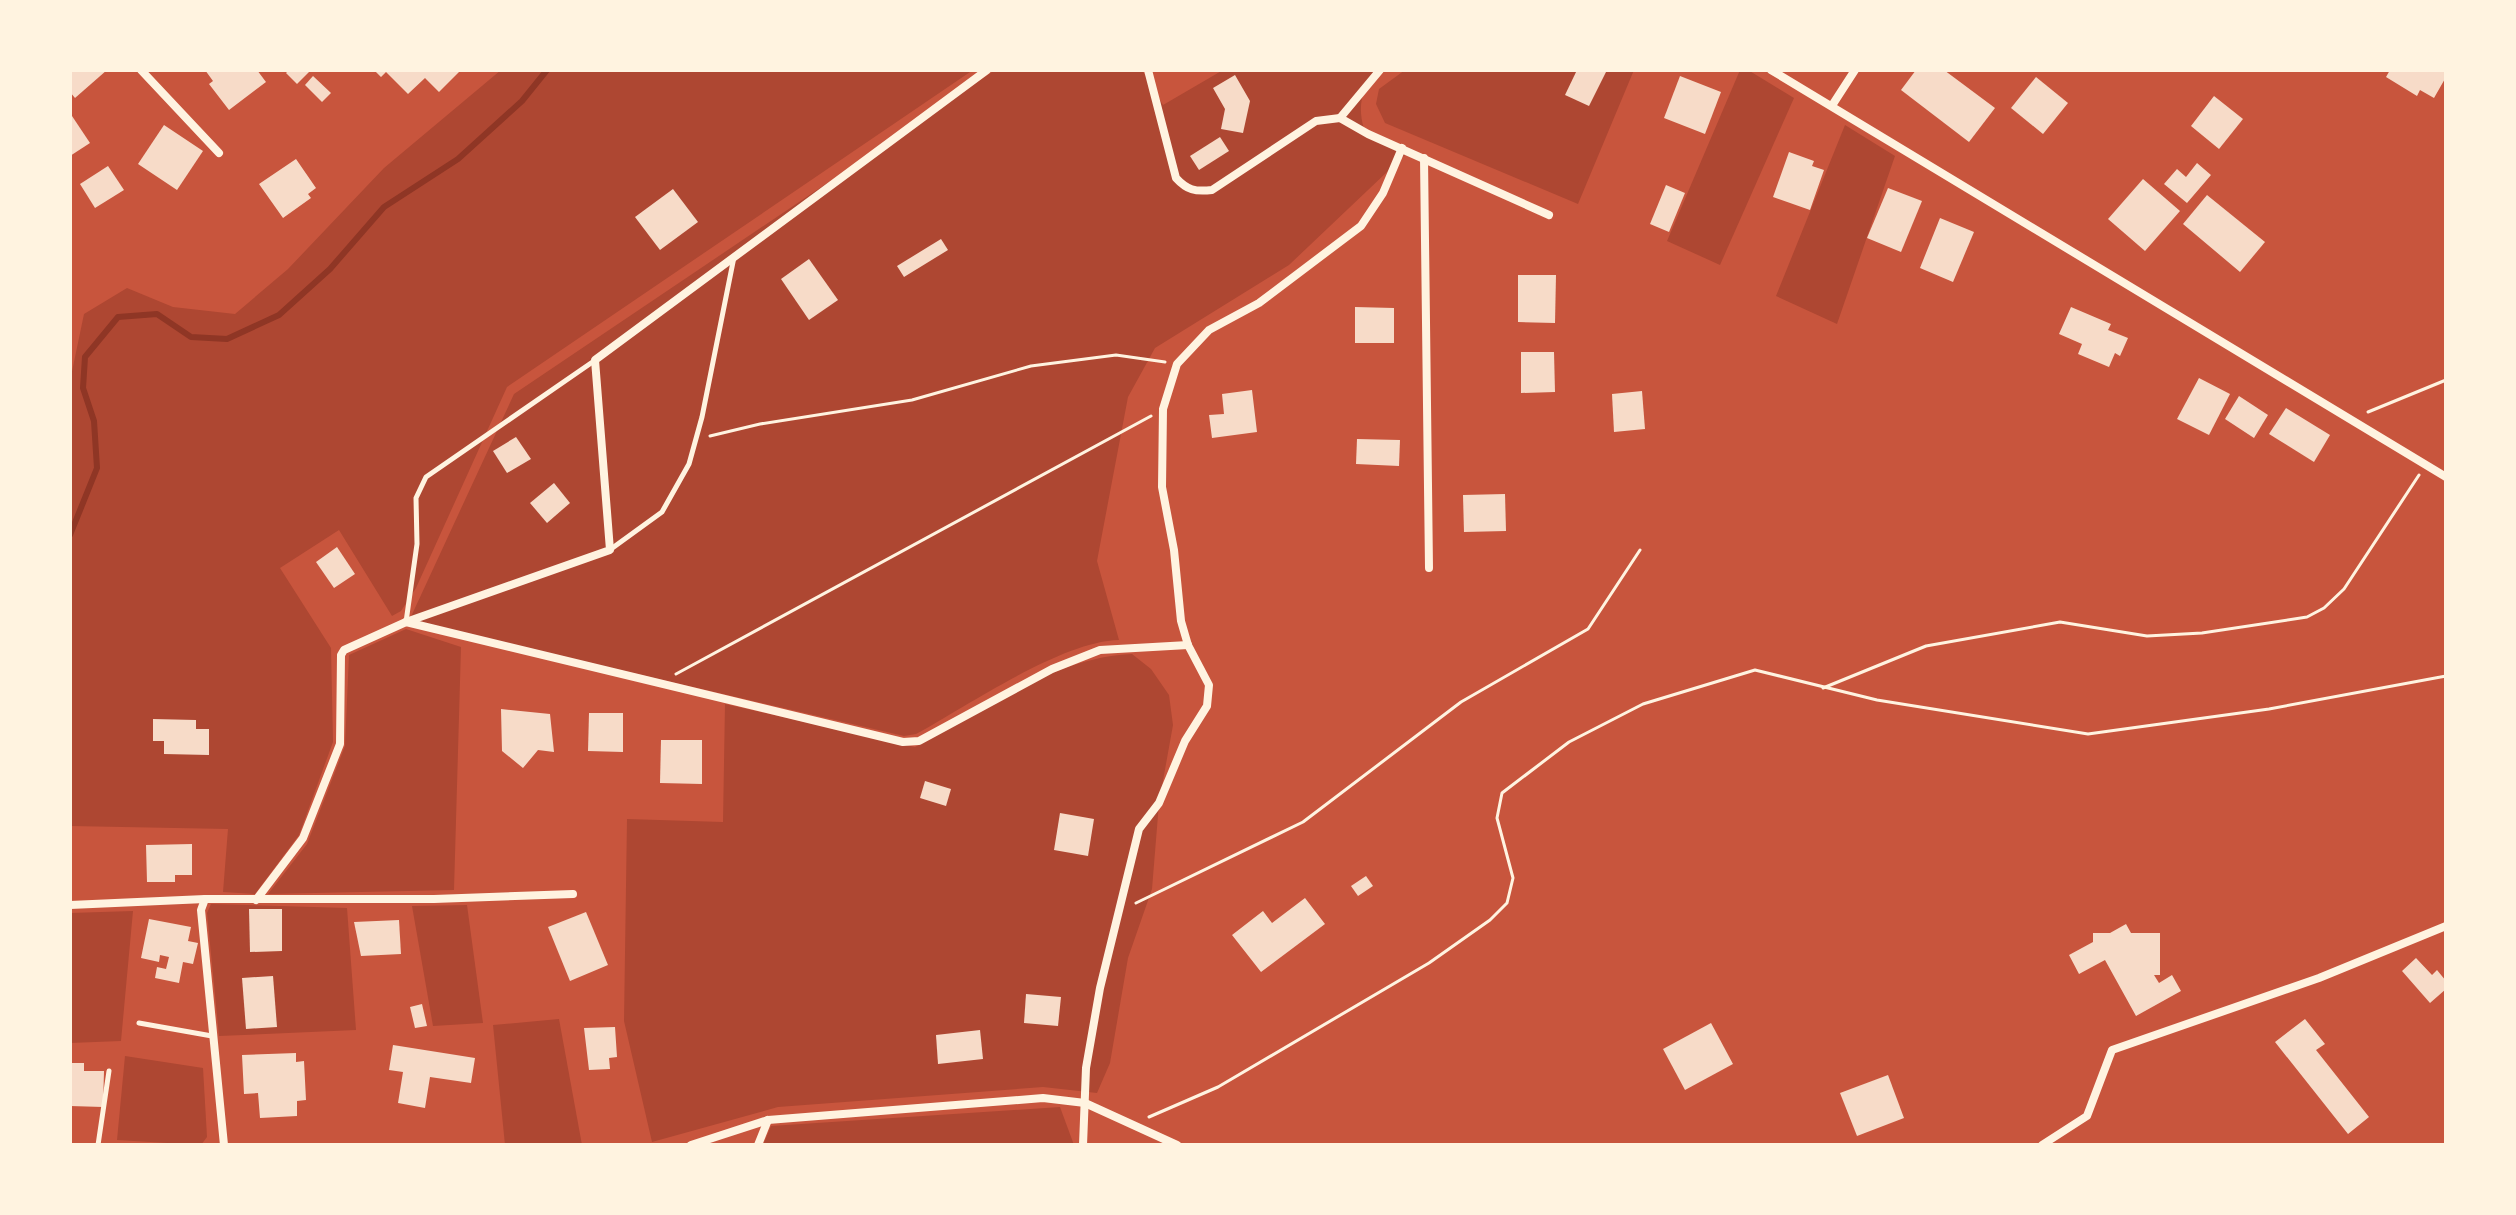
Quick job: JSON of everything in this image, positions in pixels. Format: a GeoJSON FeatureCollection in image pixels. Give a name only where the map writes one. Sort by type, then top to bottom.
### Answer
{"type":"FeatureCollection","features":[{"type":"Feature","properties":{"kind":"street"},"geometry":{"type":"LineString","coordinates":[[141,70],[219,153]]}},
{"type":"Feature","properties":{"kind":"street"},"geometry":{"type":"LineString","coordinates":[[256,900],[303,838],[340,744],[341,655],[351,645],[406,622],[610,550],[595,360],[987,70]]}},
{"type":"Feature","properties":{"kind":"street"},"geometry":{"type":"LineString","coordinates":[[1148,70],[1176,178],[1185,188],[1198,192],[1212,190],[1316,121],[1340,118],[1549,215]]}},
{"type":"Feature","properties":{"kind":"street"},"geometry":{"type":"LineString","coordinates":[[1340,118],[1380,70]]}},
{"type":"Feature","properties":{"kind":"street"},"geometry":{"type":"LineString","coordinates":[[1771,70],[1833,104],[2446,477]]}},
{"type":"Feature","properties":{"kind":"street"},"geometry":{"type":"LineString","coordinates":[[1833,104],[1855,70]]}},
{"type":"Feature","properties":{"kind":"street"},"geometry":{"type":"LineString","coordinates":[[1083,1145],[1086,1068],[1118,912],[1139,829],[1159,803],[1185,741],[1207,706],[1209,685],[1188,645],[1162,487],[1163,409],[1177,364],[1209,330],[1259,303],[1361,226],[1383,193],[1402,148]]}},
{"type":"Feature","properties":{"kind":"street"},"geometry":{"type":"LineString","coordinates":[[1424,158],[1429,568]]}},
{"type":"Feature","properties":{"kind":"street"},"geometry":{"type":"LineString","coordinates":[[406,622],[903,742],[919,741],[1052,669],[1100,650],[1188,645]]}},
{"type":"Feature","properties":{"kind":"street"},"geometry":{"type":"LineString","coordinates":[[70,905],[205,899],[573,894]]}},
{"type":"Feature","properties":{"kind":"street"},"geometry":{"type":"LineString","coordinates":[[205,899],[201,910],[224,1145]]}},
{"type":"Feature","properties":{"kind":"street"},"geometry":{"type":"LineString","coordinates":[[2042,1145],[2087,1116],[2112,1050],[2319,978],[2446,926]]}},
{"type":"Feature","properties":{"kind":"street"},"geometry":{"type":"LineString","coordinates":[[691,1145],[768,1120],[1043,1098],[1085,1103],[1177,1145]]}},
{"type":"Feature","properties":{"kind":"street"},"geometry":{"type":"LineString","coordinates":[[758,1145],[768,1120]]}},
{"type":"Feature","properties":{"kind":"lane"},"geometry":{"type":"LineString","coordinates":[[610,550],[662,512],[689,464],[735,254]]}},
{"type":"Feature","properties":{"kind":"lane"},"geometry":{"type":"LineString","coordinates":[[406,622],[417,544],[416,498],[426,477],[595,360]]}},
{"type":"Feature","properties":{"kind":"lane"},"geometry":{"type":"LineString","coordinates":[[139,1023],[212,1036]]}},
{"type":"Feature","properties":{"kind":"lane"},"geometry":{"type":"LineString","coordinates":[[98,1145],[109,1071]]}},
{"type":"Feature","properties":{"kind":"path"},"geometry":{"type":"LineString","coordinates":[[696,440],[760,424],[912,400],[1031,366],[1116,355],[1177,364]]}},
{"type":"Feature","properties":{"kind":"path"},"geometry":{"type":"LineString","coordinates":[[2351,420],[2446,380]]}},
{"type":"Feature","properties":{"kind":"path"},"geometry":{"type":"LineString","coordinates":[[659,683],[1163,409]]}},
{"type":"Feature","properties":{"kind":"path"},"geometry":{"type":"LineString","coordinates":[[1823,688],[1926,646],[2060,622],[2147,636],[2202,633],[2307,617],[2324,608],[2344,589],[2426,465]]}},
{"type":"Feature","properties":{"kind":"path"},"geometry":{"type":"LineString","coordinates":[[1118,912],[1303,822],[1461,702],[1588,629],[1640,550]]}},
{"type":"Feature","properties":{"kind":"path"},"geometry":{"type":"LineString","coordinates":[[1134,1123],[1218,1087],[1429,963],[1490,920],[1507,903],[1513,878],[1497,818],[1502,793],[1569,742],[1643,704],[1755,670],[1823,688],[2088,734],[2269,709],[2446,676]]}},
{"type":"Feature","properties":{"kind":"shaded area"},"geometry":{"type":"Polygon","coordinates":[[[501,70],[973,70],[507,387],[416,588],[401,611],[392,616],[339,530],[280,568],[331,648],[333,742],[299,835],[255,894],[223,892],[228,829],[70,826],[70,381],[84,314],[127,288],[173,307],[235,314],[288,269],[384,168],[501,70]]]}},
{"type":"Feature","properties":{"kind":"shaded area"},"geometry":{"type":"Polygon","coordinates":[[[995,70],[1142,70],[1163,105],[1223,70],[1377,70],[1362,98],[1364,129],[1407,153],[1289,265],[1155,348],[1128,397],[1097,561],[1119,640],[1096,643],[1044,663],[916,734],[904,736],[409,621],[514,394],[995,70]]]}},
{"type":"Feature","properties":{"kind":"shaded area"},"geometry":{"type":"Polygon","coordinates":[[[1405,70],[1634,70],[1578,204],[1385,123],[1376,104],[1379,89],[1405,70]]]}},
{"type":"Feature","properties":{"kind":"shaded area"},"geometry":{"type":"Polygon","coordinates":[[[1740,70],[1748,70],[1794,98],[1720,265],[1667,241],[1740,70]]]}},
{"type":"Feature","properties":{"kind":"shaded area"},"geometry":{"type":"Polygon","coordinates":[[[1845,125],[1895,156],[1837,324],[1776,296],[1845,125]]]}},
{"type":"Feature","properties":{"kind":"shaded area"},"geometry":{"type":"Polygon","coordinates":[[[406,629],[461,647],[454,890],[268,894],[307,844],[345,746],[349,655],[406,629]]]}},
{"type":"Feature","properties":{"kind":"shaded area"},"geometry":{"type":"Polygon","coordinates":[[[1132,654],[1151,669],[1169,695],[1173,725],[1159,803],[1152,889],[1128,958],[1110,1063],[1097,1093],[1043,1087],[778,1107],[652,1142],[624,1021],[627,819],[723,822],[725,704],[915,747],[1047,675],[1103,657],[1132,654]]]}},
{"type":"Feature","properties":{"kind":"shaded area"},"geometry":{"type":"Polygon","coordinates":[[[211,904],[347,908],[356,1030],[219,1036],[207,913],[211,904]]]}},
{"type":"Feature","properties":{"kind":"shaded area"},"geometry":{"type":"Polygon","coordinates":[[[467,905],[483,1023],[433,1026],[412,906],[467,905]]]}},
{"type":"Feature","properties":{"kind":"shaded area"},"geometry":{"type":"Polygon","coordinates":[[[133,911],[121,1041],[70,1043],[70,913],[133,911]]]}},
{"type":"Feature","properties":{"kind":"shaded area"},"geometry":{"type":"Polygon","coordinates":[[[559,1019],[582,1145],[505,1145],[493,1025],[559,1019]]]}},
{"type":"Feature","properties":{"kind":"shaded area"},"geometry":{"type":"Polygon","coordinates":[[[125,1056],[203,1068],[207,1137],[201,1145],[117,1140],[125,1056]]]}},
{"type":"Feature","properties":{"kind":"shaded area"},"geometry":{"type":"Polygon","coordinates":[[[1060,1107],[1074,1145],[763,1145],[771,1126],[1060,1107]]]}},
{"type":"Feature","properties":{"kind":"building"},"geometry":{"type":"Polygon","coordinates":[[[70,70],[107,70],[75,98],[70,92],[70,70]]]}},
{"type":"Feature","properties":{"kind":"building"},"geometry":{"type":"Polygon","coordinates":[[[205,70],[257,70],[266,82],[229,110],[209,84],[213,81],[205,70]]]}},
{"type":"Feature","properties":{"kind":"building"},"geometry":{"type":"Polygon","coordinates":[[[289,70],[311,70],[297,84],[286,73],[289,70]]]}},
{"type":"Feature","properties":{"kind":"building"},"geometry":{"type":"Polygon","coordinates":[[[374,70],[461,70],[439,92],[425,78],[408,94],[386,72],[381,77],[374,70]]]}},
{"type":"Feature","properties":{"kind":"building"},"geometry":{"type":"Polygon","coordinates":[[[1577,70],[1607,70],[1589,106],[1565,95],[1577,70]]]}},
{"type":"Feature","properties":{"kind":"building"},"geometry":{"type":"Polygon","coordinates":[[[1916,70],[1944,70],[1995,108],[1969,142],[1901,90],[1916,70]]]}},
{"type":"Feature","properties":{"kind":"building"},"geometry":{"type":"Polygon","coordinates":[[[2390,70],[2446,70],[2446,77],[2434,98],[2420,90],[2417,96],[2386,77],[2390,70]]]}},
{"type":"Feature","properties":{"kind":"building"},"geometry":{"type":"Polygon","coordinates":[[[1235,75],[1250,101],[1243,133],[1221,129],[1225,109],[1213,88],[1235,75]]]}},
{"type":"Feature","properties":{"kind":"building"},"geometry":{"type":"Polygon","coordinates":[[[313,76],[331,93],[322,102],[305,85],[313,76]]]}},
{"type":"Feature","properties":{"kind":"building"},"geometry":{"type":"Polygon","coordinates":[[[1680,76],[1721,92],[1705,134],[1664,118],[1680,76]]]}},
{"type":"Feature","properties":{"kind":"building"},"geometry":{"type":"Polygon","coordinates":[[[2036,77],[2068,103],[2043,134],[2011,108],[2036,77]]]}},
{"type":"Feature","properties":{"kind":"building"},"geometry":{"type":"Polygon","coordinates":[[[2214,96],[2243,119],[2219,149],[2191,126],[2214,96]]]}},
{"type":"Feature","properties":{"kind":"building"},"geometry":{"type":"Polygon","coordinates":[[[70,113],[90,143],[70,156],[70,113]]]}},
{"type":"Feature","properties":{"kind":"building"},"geometry":{"type":"Polygon","coordinates":[[[164,125],[203,151],[177,190],[138,164],[164,125]]]}},
{"type":"Feature","properties":{"kind":"building"},"geometry":{"type":"Polygon","coordinates":[[[1220,137],[1229,151],[1199,170],[1190,156],[1220,137]]]}},
{"type":"Feature","properties":{"kind":"building"},"geometry":{"type":"Polygon","coordinates":[[[1789,152],[1814,161],[1812,166],[1824,170],[1810,210],[1773,197],[1789,152]]]}},
{"type":"Feature","properties":{"kind":"building"},"geometry":{"type":"Polygon","coordinates":[[[296,159],[316,188],[308,194],[311,198],[283,218],[259,184],[296,159]]]}},
{"type":"Feature","properties":{"kind":"building"},"geometry":{"type":"Polygon","coordinates":[[[2197,163],[2211,175],[2187,203],[2164,184],[2177,169],[2186,177],[2197,163]]]}},
{"type":"Feature","properties":{"kind":"building"},"geometry":{"type":"Polygon","coordinates":[[[108,166],[124,190],[95,208],[80,184],[108,166]]]}},
{"type":"Feature","properties":{"kind":"building"},"geometry":{"type":"Polygon","coordinates":[[[2143,179],[2180,211],[2145,251],[2108,219],[2143,179]]]}},
{"type":"Feature","properties":{"kind":"building"},"geometry":{"type":"Polygon","coordinates":[[[1666,185],[1685,193],[1669,232],[1650,224],[1666,185]]]}},
{"type":"Feature","properties":{"kind":"building"},"geometry":{"type":"Polygon","coordinates":[[[1888,188],[1922,201],[1901,252],[1867,238],[1888,188]]]}},
{"type":"Feature","properties":{"kind":"building"},"geometry":{"type":"Polygon","coordinates":[[[673,189],[698,222],[660,250],[635,217],[673,189]]]}},
{"type":"Feature","properties":{"kind":"building"},"geometry":{"type":"Polygon","coordinates":[[[2207,195],[2265,242],[2240,272],[2183,224],[2207,195]]]}},
{"type":"Feature","properties":{"kind":"building"},"geometry":{"type":"Polygon","coordinates":[[[1940,218],[1974,232],[1953,282],[1920,268],[1940,218]]]}},
{"type":"Feature","properties":{"kind":"building"},"geometry":{"type":"Polygon","coordinates":[[[941,239],[948,250],[904,277],[897,266],[941,239]]]}},
{"type":"Feature","properties":{"kind":"building"},"geometry":{"type":"Polygon","coordinates":[[[809,259],[838,300],[809,320],[781,279],[809,259]]]}},
{"type":"Feature","properties":{"kind":"building"},"geometry":{"type":"Polygon","coordinates":[[[1518,275],[1556,275],[1555,323],[1518,322],[1518,275]]]}},
{"type":"Feature","properties":{"kind":"building"},"geometry":{"type":"Polygon","coordinates":[[[1355,307],[1394,308],[1394,343],[1355,343],[1355,307]]]}},
{"type":"Feature","properties":{"kind":"building"},"geometry":{"type":"Polygon","coordinates":[[[2071,307],[2111,324],[2108,330],[2128,338],[2120,356],[2115,353],[2109,367],[2078,354],[2082,344],[2059,334],[2071,307]]]}},
{"type":"Feature","properties":{"kind":"building"},"geometry":{"type":"Polygon","coordinates":[[[1521,352],[1554,352],[1555,392],[1521,393],[1521,352]]]}},
{"type":"Feature","properties":{"kind":"building"},"geometry":{"type":"Polygon","coordinates":[[[2199,378],[2230,394],[2209,435],[2177,419],[2199,378]]]}},
{"type":"Feature","properties":{"kind":"building"},"geometry":{"type":"Polygon","coordinates":[[[1252,390],[1257,432],[1212,438],[1209,415],[1224,414],[1222,394],[1252,390]]]}},
{"type":"Feature","properties":{"kind":"building"},"geometry":{"type":"Polygon","coordinates":[[[1642,391],[1645,429],[1614,432],[1612,394],[1642,391]]]}},
{"type":"Feature","properties":{"kind":"building"},"geometry":{"type":"Polygon","coordinates":[[[2239,396],[2268,415],[2254,438],[2225,419],[2239,396]]]}},
{"type":"Feature","properties":{"kind":"building"},"geometry":{"type":"Polygon","coordinates":[[[2286,408],[2330,435],[2314,462],[2269,434],[2286,408]]]}},
{"type":"Feature","properties":{"kind":"building"},"geometry":{"type":"Polygon","coordinates":[[[516,437],[531,459],[507,473],[493,451],[516,437]]]}},
{"type":"Feature","properties":{"kind":"building"},"geometry":{"type":"Polygon","coordinates":[[[1357,439],[1400,440],[1399,466],[1356,464],[1357,439]]]}},
{"type":"Feature","properties":{"kind":"building"},"geometry":{"type":"Polygon","coordinates":[[[554,483],[570,503],[547,523],[530,503],[554,483]]]}},
{"type":"Feature","properties":{"kind":"building"},"geometry":{"type":"Polygon","coordinates":[[[1505,494],[1506,531],[1464,532],[1463,495],[1505,494]]]}},
{"type":"Feature","properties":{"kind":"building"},"geometry":{"type":"Polygon","coordinates":[[[337,547],[355,574],[334,588],[316,562],[337,547]]]}},
{"type":"Feature","properties":{"kind":"building"},"geometry":{"type":"Polygon","coordinates":[[[501,709],[550,714],[554,752],[538,750],[523,768],[502,751],[501,709]]]}},
{"type":"Feature","properties":{"kind":"building"},"geometry":{"type":"Polygon","coordinates":[[[589,713],[623,713],[623,752],[588,751],[589,713]]]}},
{"type":"Feature","properties":{"kind":"building"},"geometry":{"type":"Polygon","coordinates":[[[153,719],[196,720],[196,729],[209,729],[209,755],[164,754],[164,741],[153,741],[153,719]]]}},
{"type":"Feature","properties":{"kind":"building"},"geometry":{"type":"Polygon","coordinates":[[[661,740],[702,740],[702,784],[660,783],[661,740]]]}},
{"type":"Feature","properties":{"kind":"building"},"geometry":{"type":"Polygon","coordinates":[[[925,781],[951,789],[946,806],[920,798],[925,781]]]}},
{"type":"Feature","properties":{"kind":"building"},"geometry":{"type":"Polygon","coordinates":[[[1060,813],[1094,819],[1088,856],[1054,850],[1060,813]]]}},
{"type":"Feature","properties":{"kind":"building"},"geometry":{"type":"Polygon","coordinates":[[[192,844],[192,875],[175,875],[175,882],[147,882],[146,845],[192,844]]]}},
{"type":"Feature","properties":{"kind":"building"},"geometry":{"type":"Polygon","coordinates":[[[1366,876],[1373,886],[1358,896],[1351,886],[1366,876]]]}},
{"type":"Feature","properties":{"kind":"building"},"geometry":{"type":"Polygon","coordinates":[[[1305,898],[1325,924],[1261,972],[1232,935],[1263,911],[1272,923],[1305,898]]]}},
{"type":"Feature","properties":{"kind":"building"},"geometry":{"type":"Polygon","coordinates":[[[249,909],[282,909],[282,951],[250,952],[249,909]]]}},
{"type":"Feature","properties":{"kind":"building"},"geometry":{"type":"Polygon","coordinates":[[[586,912],[608,965],[570,981],[548,927],[586,912]]]}},
{"type":"Feature","properties":{"kind":"building"},"geometry":{"type":"Polygon","coordinates":[[[149,919],[191,927],[188,941],[198,943],[193,964],[183,962],[179,983],[155,978],[157,967],[166,969],[169,957],[160,955],[159,962],[141,958],[149,919]]]}},
{"type":"Feature","properties":{"kind":"building"},"geometry":{"type":"Polygon","coordinates":[[[399,920],[401,954],[361,956],[354,922],[399,920]]]}},
{"type":"Feature","properties":{"kind":"building"},"geometry":{"type":"Polygon","coordinates":[[[2126,924],[2131,933],[2160,933],[2160,975],[2154,975],[2159,983],[2172,975],[2181,991],[2136,1016],[2105,960],[2079,974],[2069,955],[2093,942],[2093,933],[2110,933],[2126,924]]]}},
{"type":"Feature","properties":{"kind":"building"},"geometry":{"type":"Polygon","coordinates":[[[2416,958],[2432,975],[2437,970],[2446,981],[2446,989],[2430,1003],[2402,971],[2416,958]]]}},
{"type":"Feature","properties":{"kind":"building"},"geometry":{"type":"Polygon","coordinates":[[[273,976],[277,1027],[246,1029],[242,978],[273,976]]]}},
{"type":"Feature","properties":{"kind":"building"},"geometry":{"type":"Polygon","coordinates":[[[1026,994],[1061,997],[1058,1026],[1024,1023],[1026,994]]]}},
{"type":"Feature","properties":{"kind":"building"},"geometry":{"type":"Polygon","coordinates":[[[422,1004],[427,1026],[415,1028],[410,1007],[422,1004]]]}},
{"type":"Feature","properties":{"kind":"building"},"geometry":{"type":"Polygon","coordinates":[[[2305,1019],[2325,1044],[2316,1050],[2369,1117],[2348,1134],[2275,1042],[2305,1019]]]}},
{"type":"Feature","properties":{"kind":"building"},"geometry":{"type":"Polygon","coordinates":[[[1711,1023],[1733,1064],[1685,1090],[1663,1049],[1711,1023]]]}},
{"type":"Feature","properties":{"kind":"building"},"geometry":{"type":"Polygon","coordinates":[[[615,1027],[617,1057],[609,1058],[610,1069],[589,1070],[584,1028],[615,1027]]]}},
{"type":"Feature","properties":{"kind":"building"},"geometry":{"type":"Polygon","coordinates":[[[980,1030],[983,1059],[938,1064],[936,1035],[980,1030]]]}},
{"type":"Feature","properties":{"kind":"building"},"geometry":{"type":"Polygon","coordinates":[[[393,1045],[475,1058],[471,1083],[430,1077],[425,1108],[398,1103],[403,1072],[389,1070],[393,1045]]]}},
{"type":"Feature","properties":{"kind":"building"},"geometry":{"type":"Polygon","coordinates":[[[296,1053],[296,1062],[304,1061],[306,1100],[297,1101],[297,1116],[260,1118],[258,1093],[244,1094],[242,1055],[296,1053]]]}},
{"type":"Feature","properties":{"kind":"building"},"geometry":{"type":"Polygon","coordinates":[[[70,1063],[84,1063],[84,1071],[104,1071],[103,1107],[70,1106],[70,1063]]]}},
{"type":"Feature","properties":{"kind":"building"},"geometry":{"type":"Polygon","coordinates":[[[1888,1075],[1904,1118],[1857,1136],[1840,1093],[1888,1075]]]}},
{"type":"Feature","properties":{"kind":"waterway"},"geometry":{"type":"LineString","coordinates":[[70,535],[97,468],[94,421],[83,388],[85,357],[118,317],[157,314],[191,337],[227,339],[279,315],[330,269],[384,207],[458,159],[522,101],[547,70]]}}]}
